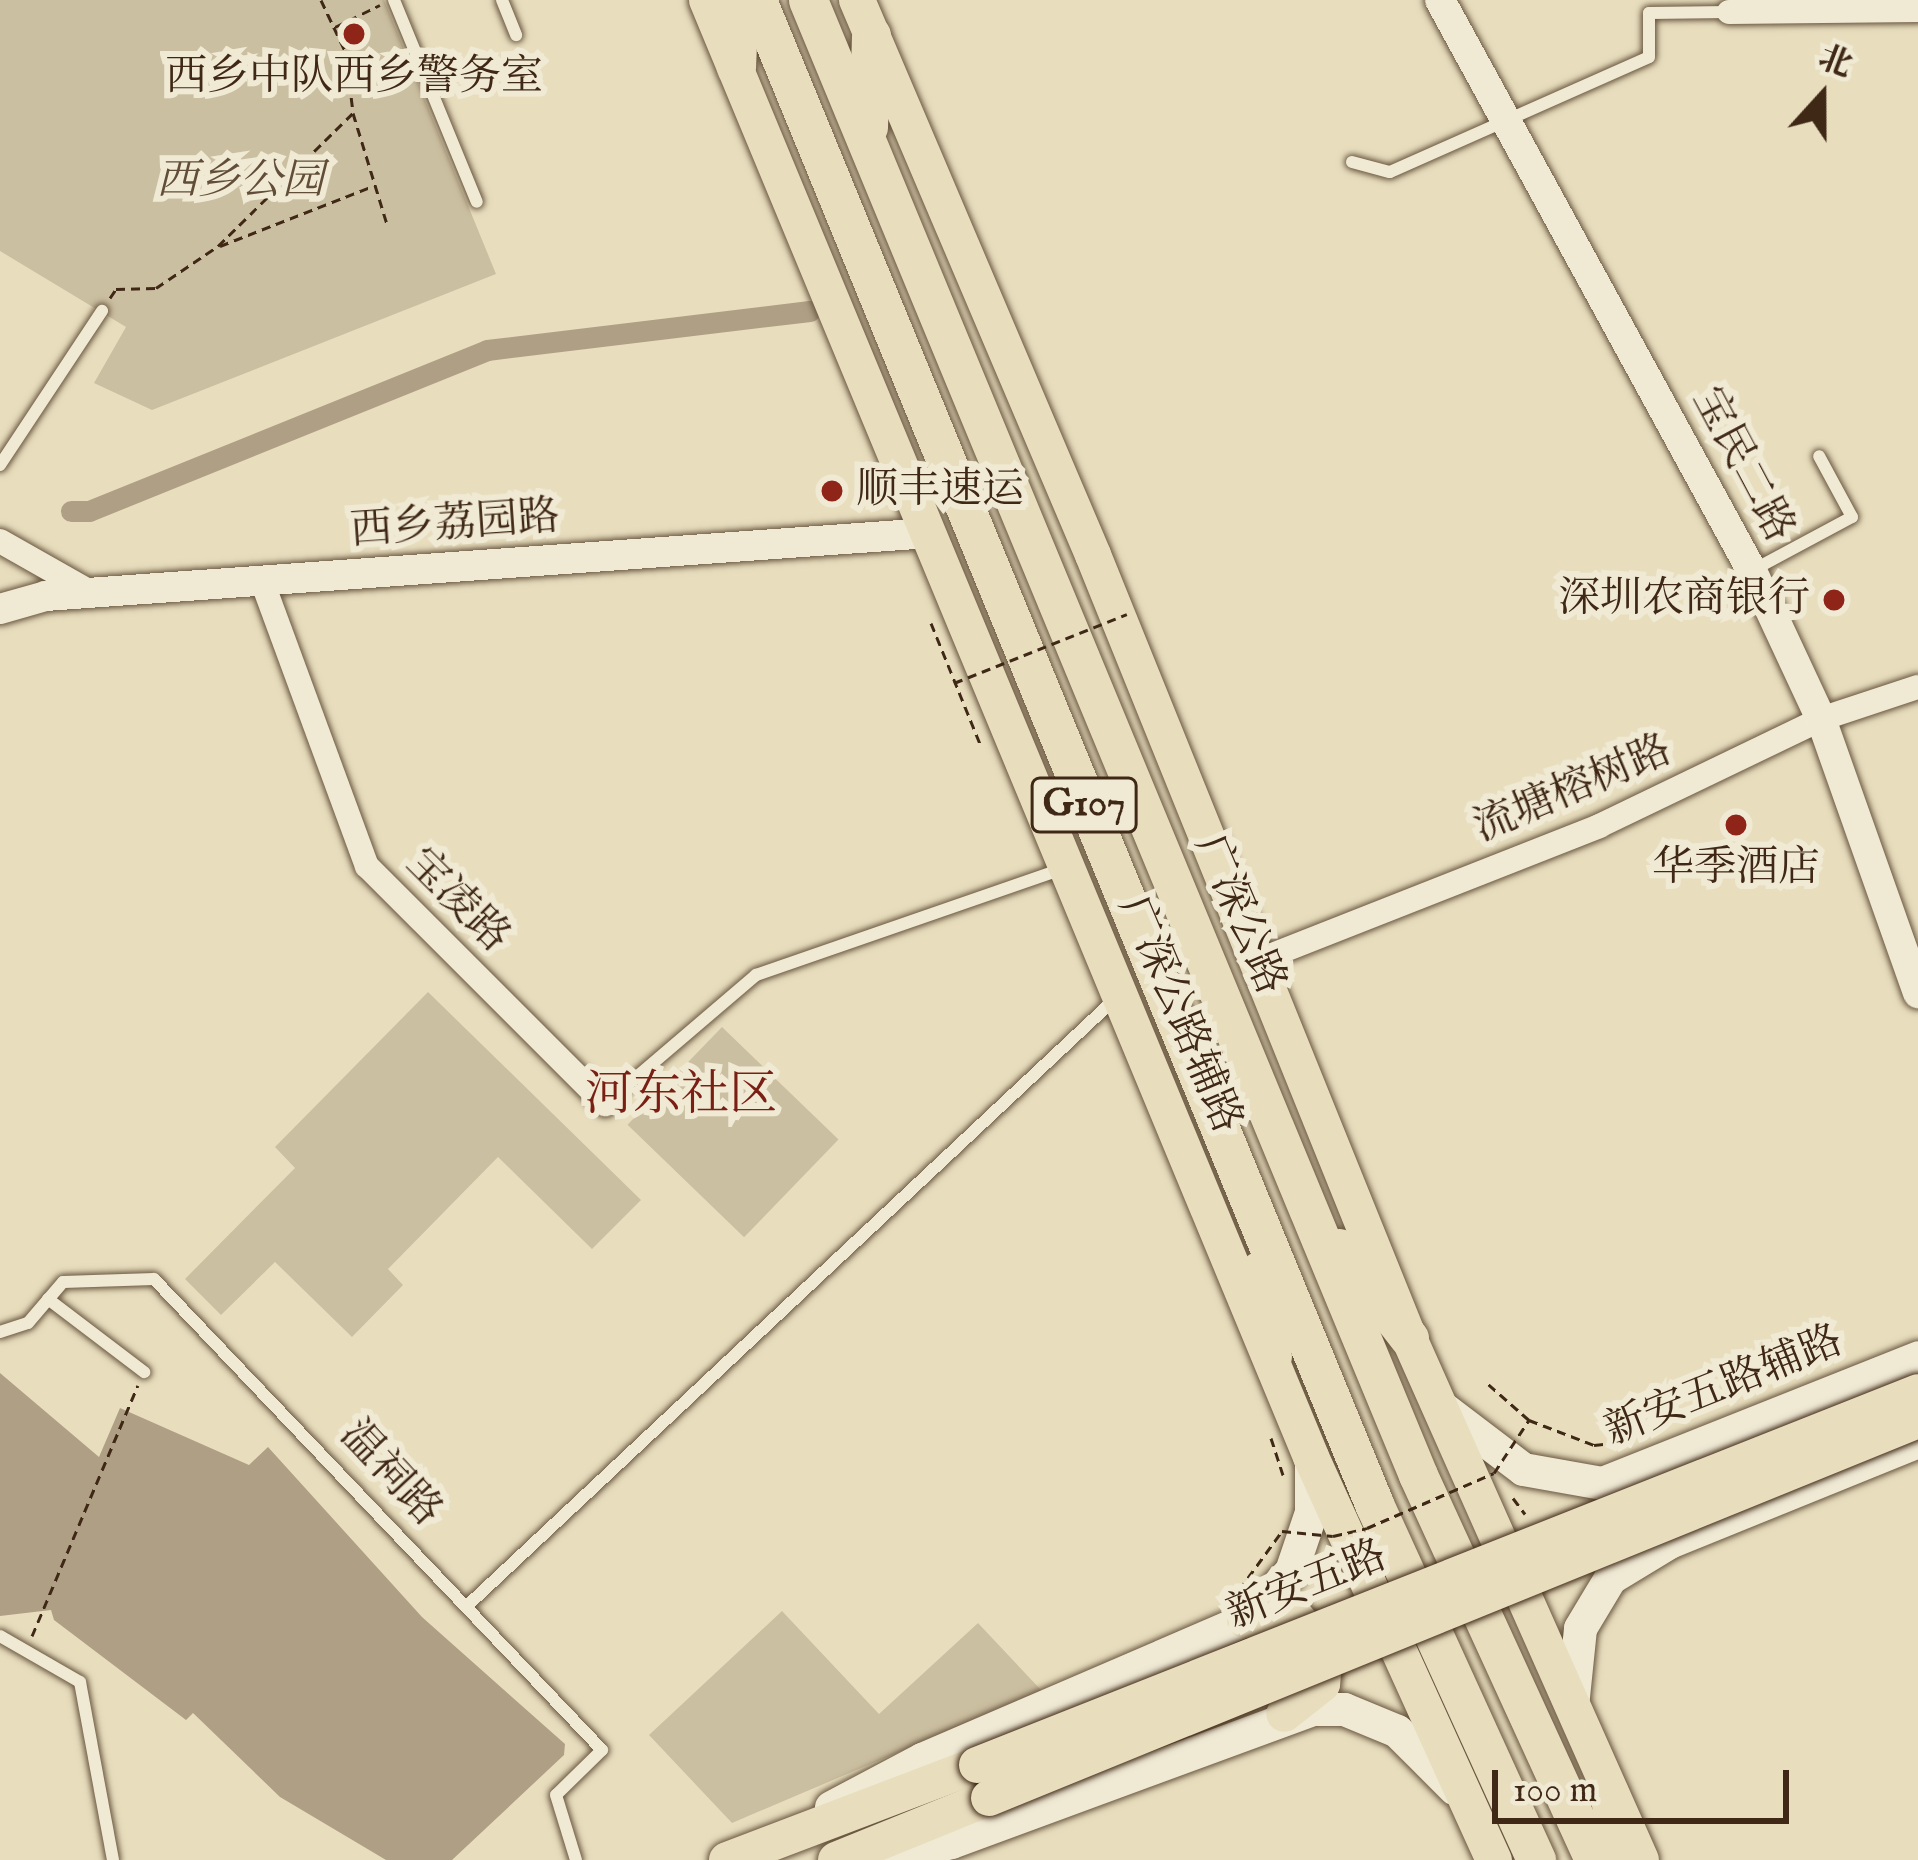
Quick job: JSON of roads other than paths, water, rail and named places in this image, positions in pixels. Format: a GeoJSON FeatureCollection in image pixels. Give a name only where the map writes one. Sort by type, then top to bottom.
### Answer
{"type":"FeatureCollection","features":[{"type":"Feature","properties":{"kind":"highway"},"geometry":{"type":"LineString","coordinates":[[736,67],[739,0]]}},
{"type":"Feature","properties":{"kind":"highway","name":"G107"},"geometry":{"type":"LineString","coordinates":[[757,0],[1252,1212],[1536,1860]]}},
{"type":"Feature","properties":{"kind":"highway","name":"广深公路"},"geometry":{"type":"LineString","coordinates":[[808,0],[1418,1475],[1594,1860]]}},
{"type":"Feature","properties":{"kind":"highway"},"geometry":{"type":"LineString","coordinates":[[864,18],[868,144]]}},
{"type":"Feature","properties":{"kind":"highway"},"geometry":{"type":"LineString","coordinates":[[1309,1210],[1409,1338]]}},
{"type":"Feature","properties":{"kind":"highway"},"geometry":{"type":"LineString","coordinates":[[1252,1212],[1272,1356]]}},
{"type":"Feature","properties":{"kind":"highway"},"geometry":{"type":"LineString","coordinates":[[1609,1793],[1621,1860]]}},
{"type":"Feature","properties":{"kind":"main road","name":"广深公路辅路"},"geometry":{"type":"LineString","coordinates":[[707,0],[1311,1457],[1494,1860]]}},
{"type":"Feature","properties":{"kind":"main road"},"geometry":{"type":"LineString","coordinates":[[864,18],[1409,1338],[1641,1860]]}},
{"type":"Feature","properties":{"kind":"main road","name":"新安五路辅路"},"geometry":{"type":"LineString","coordinates":[[1439,1406],[1523,1469],[1602,1483],[1918,1357]]}},
{"type":"Feature","properties":{"kind":"main road","name":"新安五路"},"geometry":{"type":"LineString","coordinates":[[836,1860],[983,1782],[1918,1391]]}},
{"type":"Feature","properties":{"kind":"main road","name":"新安五路"},"geometry":{"type":"LineString","coordinates":[[735,1857],[983,1782],[1918,1420]]}},
{"type":"Feature","properties":{"kind":"main road"},"geometry":{"type":"LineString","coordinates":[[1572,1708],[1580,1628],[1610,1578],[1669,1542],[1918,1441]]}},
{"type":"Feature","properties":{"kind":"main road"},"geometry":{"type":"LineString","coordinates":[[735,1857],[922,1759],[1242,1605],[1291,1570],[1311,1512],[1311,1457]]}},
{"type":"Feature","properties":{"kind":"main road"},"geometry":{"type":"LineString","coordinates":[[1242,1605],[1295,1616],[1325,1651],[1322,1684],[1284,1714]]}},
{"type":"Feature","properties":{"kind":"main road"},"geometry":{"type":"LineString","coordinates":[[882,1860],[951,1842],[1284,1714],[1344,1709],[1371,1717],[1433,1761],[1474,1814]]}},
{"type":"Feature","properties":{"kind":"street","name":"宝民二路"},"geometry":{"type":"LineString","coordinates":[[1440,0],[1752,571],[1821,718],[1918,993]]}},
{"type":"Feature","properties":{"kind":"street"},"geometry":{"type":"LineString","coordinates":[[1729,12],[1918,10]]}},
{"type":"Feature","properties":{"kind":"street","name":"西乡荔园路"},"geometry":{"type":"LineString","coordinates":[[0,609],[92,593],[930,532]]}},
{"type":"Feature","properties":{"kind":"street"},"geometry":{"type":"LineString","coordinates":[[0,541],[92,593]]}},
{"type":"Feature","properties":{"kind":"street","name":"宝凌路"},"geometry":{"type":"LineString","coordinates":[[262,581],[367,866],[605,1104]]}},
{"type":"Feature","properties":{"kind":"street","name":"流塘榕树路"},"geometry":{"type":"LineString","coordinates":[[1257,962],[1599,826],[1821,718],[1918,688]]}},
{"type":"Feature","properties":{"kind":"lane"},"geometry":{"type":"LineString","coordinates":[[393,0],[477,202]]}},
{"type":"Feature","properties":{"kind":"lane"},"geometry":{"type":"LineString","coordinates":[[502,0],[516,35]]}},
{"type":"Feature","properties":{"kind":"lane"},"geometry":{"type":"LineString","coordinates":[[1352,162],[1390,172],[1649,57],[1649,13],[1729,12]]}},
{"type":"Feature","properties":{"kind":"lane"},"geometry":{"type":"LineString","coordinates":[[0,465],[102,310]]}},
{"type":"Feature","properties":{"kind":"lane"},"geometry":{"type":"LineString","coordinates":[[1752,571],[1852,517],[1819,456]]}},
{"type":"Feature","properties":{"kind":"lane"},"geometry":{"type":"LineString","coordinates":[[605,1104],[756,975],[1069,867]]}},
{"type":"Feature","properties":{"kind":"lane"},"geometry":{"type":"LineString","coordinates":[[467,1605],[1121,993]]}},
{"type":"Feature","properties":{"kind":"lane","name":"温祠路"},"geometry":{"type":"LineString","coordinates":[[0,1332],[28,1323],[63,1282],[154,1279],[602,1750],[556,1795],[576,1860]]}},
{"type":"Feature","properties":{"kind":"lane"},"geometry":{"type":"LineString","coordinates":[[48,1299],[144,1372]]}},
{"type":"Feature","properties":{"kind":"lane"},"geometry":{"type":"LineString","coordinates":[[0,1636],[80,1682],[113,1860]]}},
{"type":"Feature","properties":{"kind":"waterway"},"geometry":{"type":"LineString","coordinates":[[71,511],[89,511],[487,350],[810,311]]}},
{"type":"Feature","properties":{"kind":"place","name":"西乡中队西乡警务室"},"geometry":{"type":"Point","coordinates":[354,34]}},
{"type":"Feature","properties":{"kind":"place","name":"顺丰速运"},"geometry":{"type":"Point","coordinates":[832,491]}},
{"type":"Feature","properties":{"kind":"place","name":"深圳农商银行"},"geometry":{"type":"Point","coordinates":[1834,600]}},
{"type":"Feature","properties":{"kind":"place","name":"华季酒店"},"geometry":{"type":"Point","coordinates":[1736,825]}},
{"type":"Feature","properties":{"kind":"district","name":"河东社区"},"geometry":{"type":"Point","coordinates":[681,1097]}},
{"type":"Feature","properties":{"kind":"park label","name":"西乡公园"},"geometry":{"type":"Point","coordinates":[240,182]}}]}
